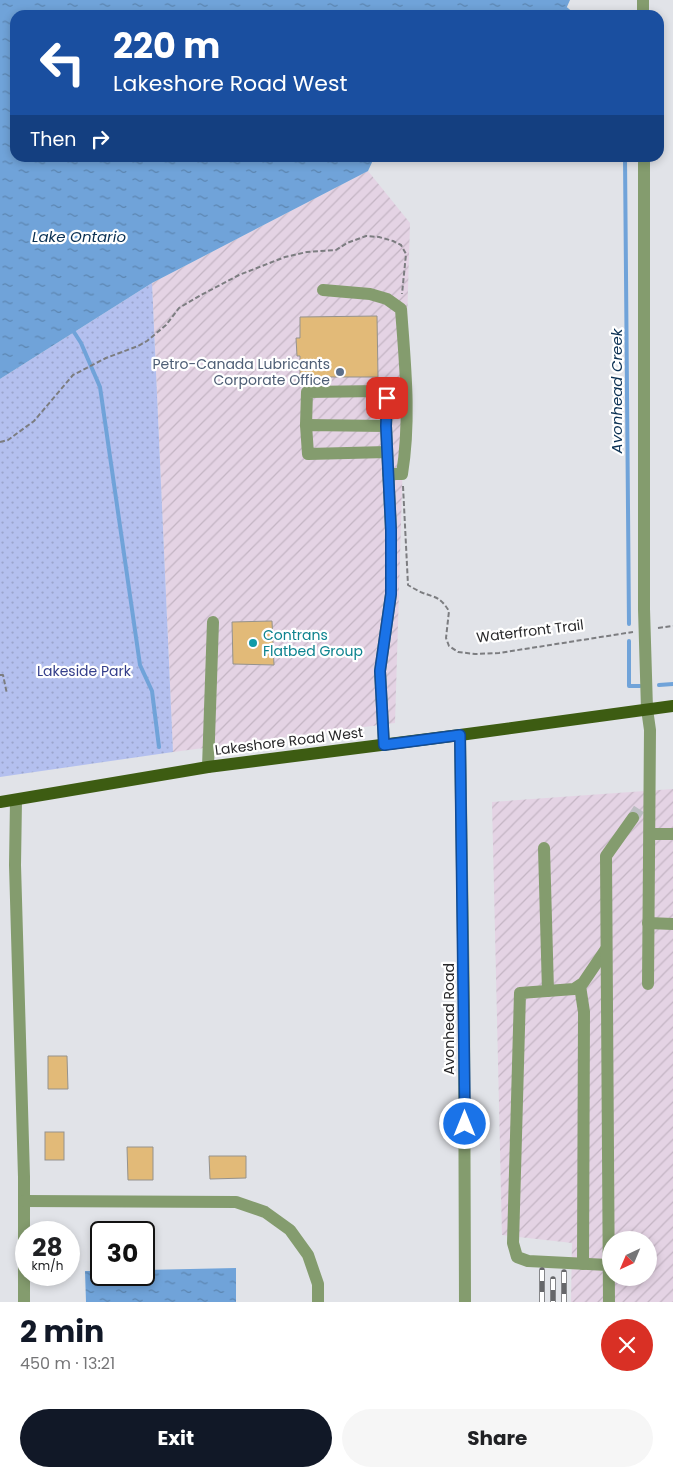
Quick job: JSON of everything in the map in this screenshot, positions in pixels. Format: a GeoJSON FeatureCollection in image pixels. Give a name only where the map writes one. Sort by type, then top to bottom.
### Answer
{"type":"FeatureCollection","features":[{"type":"Feature","properties":{"kind":"main road","name":"Lakeshore Road West"},"geometry":{"type":"LineString","coordinates":[[0,802],[208,767],[673,706]]}},
{"type":"Feature","properties":{"kind":"street"},"geometry":{"type":"LineString","coordinates":[[644,162],[644,609],[647,710],[650,730],[648,984]]}},
{"type":"Feature","properties":{"kind":"street"},"geometry":{"type":"LineString","coordinates":[[323,290],[370,294],[387,299],[401,309],[407,381],[406,448],[402,474],[388,474]]}},
{"type":"Feature","properties":{"kind":"street"},"geometry":{"type":"LineString","coordinates":[[384,745],[380,671],[391,594],[391,530],[386,426],[387,398],[384,393],[379,391],[307,392],[306,425],[308,454],[387,452]]}},
{"type":"Feature","properties":{"kind":"street"},"geometry":{"type":"LineString","coordinates":[[306,425],[386,426]]}},
{"type":"Feature","properties":{"kind":"street"},"geometry":{"type":"LineString","coordinates":[[208,767],[213,622]]}},
{"type":"Feature","properties":{"kind":"street","name":"Avonhead Road"},"geometry":{"type":"LineString","coordinates":[[460,735],[466,1302]]}},
{"type":"Feature","properties":{"kind":"street"},"geometry":{"type":"LineString","coordinates":[[608,1231],[606,856],[650,794]]}},
{"type":"Feature","properties":{"kind":"street"},"geometry":{"type":"LineString","coordinates":[[16,800],[15,865],[24,1201],[24,1302]]}},
{"type":"Feature","properties":{"kind":"street"},"geometry":{"type":"LineString","coordinates":[[650,834],[673,834]]}},
{"type":"Feature","properties":{"kind":"street"},"geometry":{"type":"LineString","coordinates":[[544,848],[548,991]]}},
{"type":"Feature","properties":{"kind":"street"},"geometry":{"type":"LineString","coordinates":[[648,923],[673,924]]}},
{"type":"Feature","properties":{"kind":"street"},"geometry":{"type":"LineString","coordinates":[[602,1265],[528,1261],[517,1257],[513,1243],[520,993],[574,989],[580,986],[606,949]]}},
{"type":"Feature","properties":{"kind":"street"},"geometry":{"type":"LineString","coordinates":[[580,986],[584,1012],[583,1264]]}},
{"type":"Feature","properties":{"kind":"street"},"geometry":{"type":"LineString","coordinates":[[24,1201],[236,1202],[265,1212],[290,1230],[308,1255],[318,1284],[318,1302]]}},
{"type":"Feature","properties":{"kind":"street"},"geometry":{"type":"LineString","coordinates":[[609,1286],[609,1302]]}},
{"type":"Feature","properties":{"kind":"path"},"geometry":{"type":"LineString","coordinates":[[0,442],[8,440],[34,421],[73,375],[106,358],[147,341],[166,325],[179,308],[201,295],[239,275],[285,257],[307,252],[336,250],[347,243],[366,236],[393,241],[401,245],[406,254],[401,309]]}},
{"type":"Feature","properties":{"kind":"path","name":"Waterfront Trail"},"geometry":{"type":"LineString","coordinates":[[402,474],[408,585],[423,593],[435,596],[444,603],[449,610],[446,638],[449,646],[458,652],[475,654],[499,653],[638,631]]}},
{"type":"Feature","properties":{"kind":"path"},"geometry":{"type":"LineString","coordinates":[[656,628],[673,626]]}},
{"type":"Feature","properties":{"kind":"path"},"geometry":{"type":"LineString","coordinates":[[0,676],[3,675],[7,694]]}},
{"type":"Feature","properties":{"kind":"shaded area"},"geometry":{"type":"Polygon","coordinates":[[[368,171],[410,223],[395,723],[173,752],[152,283],[368,171]]]}},
{"type":"Feature","properties":{"kind":"shaded area"},"geometry":{"type":"Polygon","coordinates":[[[673,789],[673,1302],[571,1302],[572,1243],[502,1235],[492,802],[673,789]]]}},
{"type":"Feature","properties":{"kind":"green space","name":"Lakeside Park"},"geometry":{"type":"Polygon","coordinates":[[[152,283],[173,752],[0,777],[0,379],[152,283]]]}},
{"type":"Feature","properties":{"kind":"water","name":"Lake Ontario"},"geometry":{"type":"Polygon","coordinates":[[[0,0],[570,0],[565,10],[10,10],[10,162],[372,162],[368,171],[152,283],[0,379],[0,0]]]}},
{"type":"Feature","properties":{"kind":"water"},"geometry":{"type":"Polygon","coordinates":[[[236,1268],[236,1302],[86,1302],[85,1271],[90,1271],[90,1286],[155,1286],[155,1270],[236,1268]]]}},
{"type":"Feature","properties":{"kind":"building"},"geometry":{"type":"Polygon","coordinates":[[[377,316],[378,377],[300,377],[300,356],[297,356],[296,338],[300,338],[300,317],[377,316]]]}},
{"type":"Feature","properties":{"kind":"building","name":"Contrans Flatbed Group"},"geometry":{"type":"Polygon","coordinates":[[[272,621],[274,665],[233,664],[232,622],[272,621]]]}},
{"type":"Feature","properties":{"kind":"building"},"geometry":{"type":"Polygon","coordinates":[[[48,1056],[67,1056],[68,1089],[48,1089],[48,1056]]]}},
{"type":"Feature","properties":{"kind":"building"},"geometry":{"type":"Polygon","coordinates":[[[45,1132],[64,1132],[64,1160],[45,1160],[45,1132]]]}},
{"type":"Feature","properties":{"kind":"building"},"geometry":{"type":"Polygon","coordinates":[[[127,1147],[153,1147],[153,1180],[128,1180],[127,1147]]]}},
{"type":"Feature","properties":{"kind":"building"},"geometry":{"type":"Polygon","coordinates":[[[209,1156],[246,1156],[246,1178],[210,1179],[209,1156]]]}},
{"type":"Feature","properties":{"kind":"waterway","name":"Avonhead Creek"},"geometry":{"type":"LineString","coordinates":[[625,162],[629,624]]}},
{"type":"Feature","properties":{"kind":"waterway"},"geometry":{"type":"LineString","coordinates":[[72,329],[81,343],[100,387],[140,665],[152,691],[159,747]]}},
{"type":"Feature","properties":{"kind":"waterway","name":"Avonhead Creek"},"geometry":{"type":"LineString","coordinates":[[629,641],[629,686],[640,686]]}},
{"type":"Feature","properties":{"kind":"waterway","name":"Avonhead Creek"},"geometry":{"type":"LineString","coordinates":[[659,685],[673,684]]}},
{"type":"Feature","properties":{"kind":"tunnel"},"geometry":{"type":"LineString","coordinates":[[633,818],[639,809]]}},
{"type":"Feature","properties":{"kind":"railway"},"geometry":{"type":"LineString","coordinates":[[542,1270],[542,1302]]}},
{"type":"Feature","properties":{"kind":"railway"},"geometry":{"type":"LineString","coordinates":[[564,1272],[564,1302]]}},
{"type":"Feature","properties":{"kind":"railway"},"geometry":{"type":"LineString","coordinates":[[553,1279],[553,1302]]}},
{"type":"Feature","properties":{"kind":"place","name":"Petro-Canada Lubricants Corporate Office"},"geometry":{"type":"Point","coordinates":[340,372]}},
{"type":"Feature","properties":{"kind":"place","name":"Contrans Flatbed Group"},"geometry":{"type":"Point","coordinates":[253,643]}},
{"type":"Feature","properties":{"kind":"route"},"geometry":{"type":"LineString","coordinates":[[387,398],[386,426],[391,530],[391,594],[380,671],[384,745],[460,735],[465,1124]]}}]}
